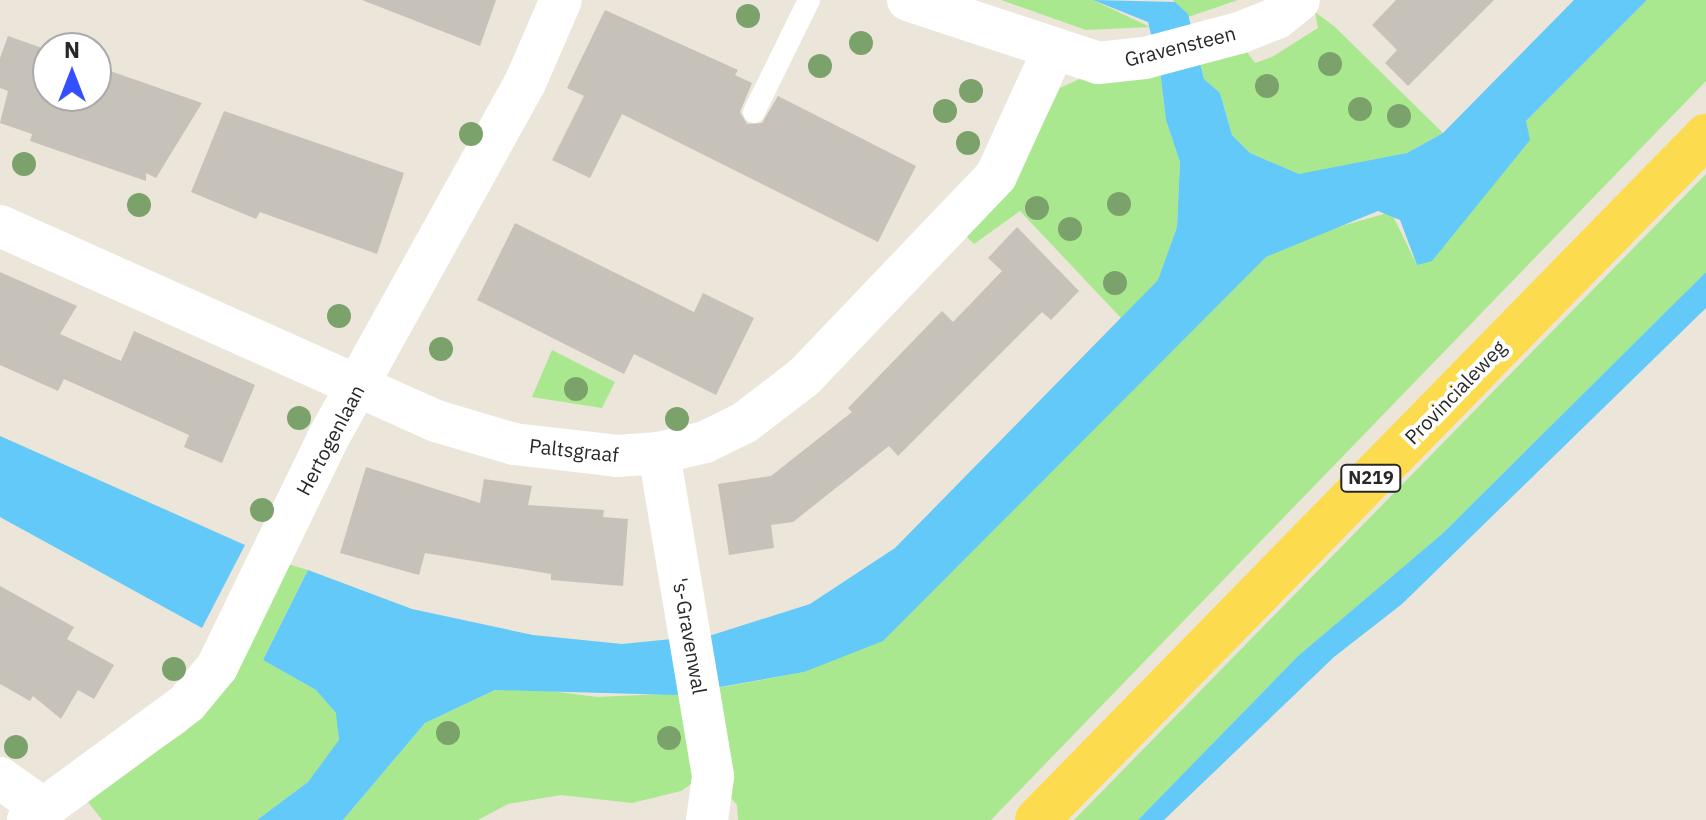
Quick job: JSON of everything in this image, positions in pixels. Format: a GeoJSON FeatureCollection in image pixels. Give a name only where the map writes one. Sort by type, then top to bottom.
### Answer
{"type":"FeatureCollection","features":[{"type":"Feature","properties":{"kind":"main road","name":"Provincialeweg"},"geometry":{"type":"LineString","coordinates":[[1037,820],[1706,136]]}},
{"type":"Feature","properties":{"kind":"street","name":"Hertogenlaan"},"geometry":{"type":"LineString","coordinates":[[35,814],[187,703],[217,667],[359,384],[525,83],[561,0]]}},
{"type":"Feature","properties":{"kind":"street","name":"Gravensteen"},"geometry":{"type":"LineString","coordinates":[[908,0],[1053,51],[1098,63],[1145,58],[1206,41],[1277,18],[1299,0]]}},
{"type":"Feature","properties":{"kind":"street","name":"Paltsgraaf"},"geometry":{"type":"LineString","coordinates":[[0,226],[436,421],[514,444],[617,456],[659,453],[705,442],[744,423],[804,377],[996,176],[1022,129],[1053,51]]}},
{"type":"Feature","properties":{"kind":"street","name":"'s-Gravenwal"},"geometry":{"type":"LineString","coordinates":[[659,453],[713,777],[707,820]]}},
{"type":"Feature","properties":{"kind":"street"},"geometry":{"type":"LineString","coordinates":[[0,778],[35,814]]}},
{"type":"Feature","properties":{"kind":"lane"},"geometry":{"type":"LineString","coordinates":[[754,112],[809,0]]}},
{"type":"Feature","properties":{"kind":"green space"},"geometry":{"type":"Polygon","coordinates":[[[1001,0],[1093,0],[1150,27],[1086,30],[1001,0]]]}},
{"type":"Feature","properties":{"kind":"green space"},"geometry":{"type":"Polygon","coordinates":[[[1173,0],[1238,0],[1188,17],[1173,0]]]}},
{"type":"Feature","properties":{"kind":"green space"},"geometry":{"type":"Polygon","coordinates":[[[1647,0],[1706,0],[1706,81],[991,820],[738,820],[737,805],[725,791],[712,689],[804,672],[1266,257],[1306,236],[1391,212],[1417,265],[1526,121],[1647,0]]]}},
{"type":"Feature","properties":{"kind":"green space"},"geometry":{"type":"Polygon","coordinates":[[[1315,12],[1335,27],[1443,133],[1407,153],[1346,169],[1299,174],[1250,153],[1232,135],[1220,93],[1204,79],[1200,62],[1247,52],[1255,63],[1272,57],[1318,28],[1315,12]]]}},
{"type":"Feature","properties":{"kind":"green space"},"geometry":{"type":"Polygon","coordinates":[[[1160,72],[1166,120],[1180,162],[1177,227],[1158,281],[1121,318],[1020,211],[974,244],[965,235],[1020,171],[1060,88],[1084,77],[1160,72]]]}},
{"type":"Feature","properties":{"kind":"green space"},"geometry":{"type":"Polygon","coordinates":[[[1706,174],[1706,272],[1442,534],[1298,656],[1138,820],[1074,820],[1706,174]]]}},
{"type":"Feature","properties":{"kind":"green space"},"geometry":{"type":"Polygon","coordinates":[[[552,350],[615,382],[602,408],[532,397],[552,350]]]}},
{"type":"Feature","properties":{"kind":"green space"},"geometry":{"type":"Polygon","coordinates":[[[288,564],[308,570],[263,660],[316,690],[337,713],[339,740],[333,754],[308,782],[257,820],[102,820],[85,798],[185,732],[213,704],[288,564]]]}},
{"type":"Feature","properties":{"kind":"green space"},"geometry":{"type":"Polygon","coordinates":[[[536,689],[597,697],[685,693],[698,779],[681,791],[632,803],[561,795],[508,804],[478,820],[343,820],[425,723],[495,690],[536,689]]]}},
{"type":"Feature","properties":{"kind":"water"},"geometry":{"type":"Polygon","coordinates":[[[1093,0],[1175,2],[1188,14],[1204,79],[1220,93],[1232,135],[1250,153],[1299,174],[1407,153],[1443,133],[1574,0],[1647,0],[1526,121],[1530,140],[1432,261],[1417,265],[1400,220],[1378,211],[1266,257],[883,641],[804,672],[675,695],[495,690],[425,723],[343,820],[257,820],[308,782],[339,740],[336,713],[316,690],[263,660],[308,570],[412,609],[533,635],[622,644],[712,635],[810,604],[895,548],[1158,280],[1177,227],[1180,162],[1166,120],[1160,71],[1148,22],[1093,0]]]}},
{"type":"Feature","properties":{"kind":"water"},"geometry":{"type":"Polygon","coordinates":[[[1706,272],[1706,308],[1402,604],[1334,657],[1164,820],[1138,820],[1298,656],[1442,534],[1706,272]]]}},
{"type":"Feature","properties":{"kind":"water"},"geometry":{"type":"Polygon","coordinates":[[[0,436],[245,545],[202,628],[0,517],[0,436]]]}},
{"type":"Feature","properties":{"kind":"building"},"geometry":{"type":"Polygon","coordinates":[[[362,0],[496,0],[480,46],[362,0]]]}},
{"type":"Feature","properties":{"kind":"building"},"geometry":{"type":"Polygon","coordinates":[[[1396,0],[1494,0],[1408,86],[1385,63],[1397,50],[1372,25],[1396,0]]]}},
{"type":"Feature","properties":{"kind":"building"},"geometry":{"type":"Polygon","coordinates":[[[605,10],[738,70],[735,75],[752,83],[740,112],[747,124],[762,123],[778,96],[916,166],[878,242],[622,114],[590,178],[552,160],[584,96],[567,88],[605,10]]]}},
{"type":"Feature","properties":{"kind":"building"},"geometry":{"type":"Polygon","coordinates":[[[8,36],[32,44],[32,112],[112,112],[112,72],[202,103],[156,178],[146,173],[146,181],[30,141],[32,134],[0,123],[8,91],[0,88],[0,58],[8,36]]]}},
{"type":"Feature","properties":{"kind":"building"},"geometry":{"type":"Polygon","coordinates":[[[224,111],[404,173],[377,254],[260,212],[256,219],[191,192],[224,111]]]}},
{"type":"Feature","properties":{"kind":"building"},"geometry":{"type":"Polygon","coordinates":[[[515,223],[694,312],[703,293],[754,318],[716,395],[634,354],[624,374],[477,300],[515,223]]]}},
{"type":"Feature","properties":{"kind":"building"},"geometry":{"type":"Polygon","coordinates":[[[1017,227],[1079,291],[1051,320],[1042,312],[898,456],[889,446],[793,522],[771,525],[774,548],[729,555],[718,484],[771,476],[852,412],[848,408],[942,311],[953,322],[1002,271],[988,258],[1017,227]]]}},
{"type":"Feature","properties":{"kind":"building"},"geometry":{"type":"Polygon","coordinates":[[[0,272],[77,306],[60,334],[121,361],[134,331],[255,385],[222,463],[184,447],[189,435],[64,379],[58,391],[0,365],[0,272]]]}},
{"type":"Feature","properties":{"kind":"building"},"geometry":{"type":"Polygon","coordinates":[[[366,467],[480,503],[484,479],[532,486],[528,505],[604,510],[603,517],[628,519],[623,586],[551,580],[551,574],[425,553],[419,575],[340,553],[366,467]]]}},
{"type":"Feature","properties":{"kind":"building"},"geometry":{"type":"Polygon","coordinates":[[[0,586],[74,627],[67,639],[114,665],[94,699],[78,690],[61,719],[33,696],[30,701],[0,684],[0,586]]]}}]}
